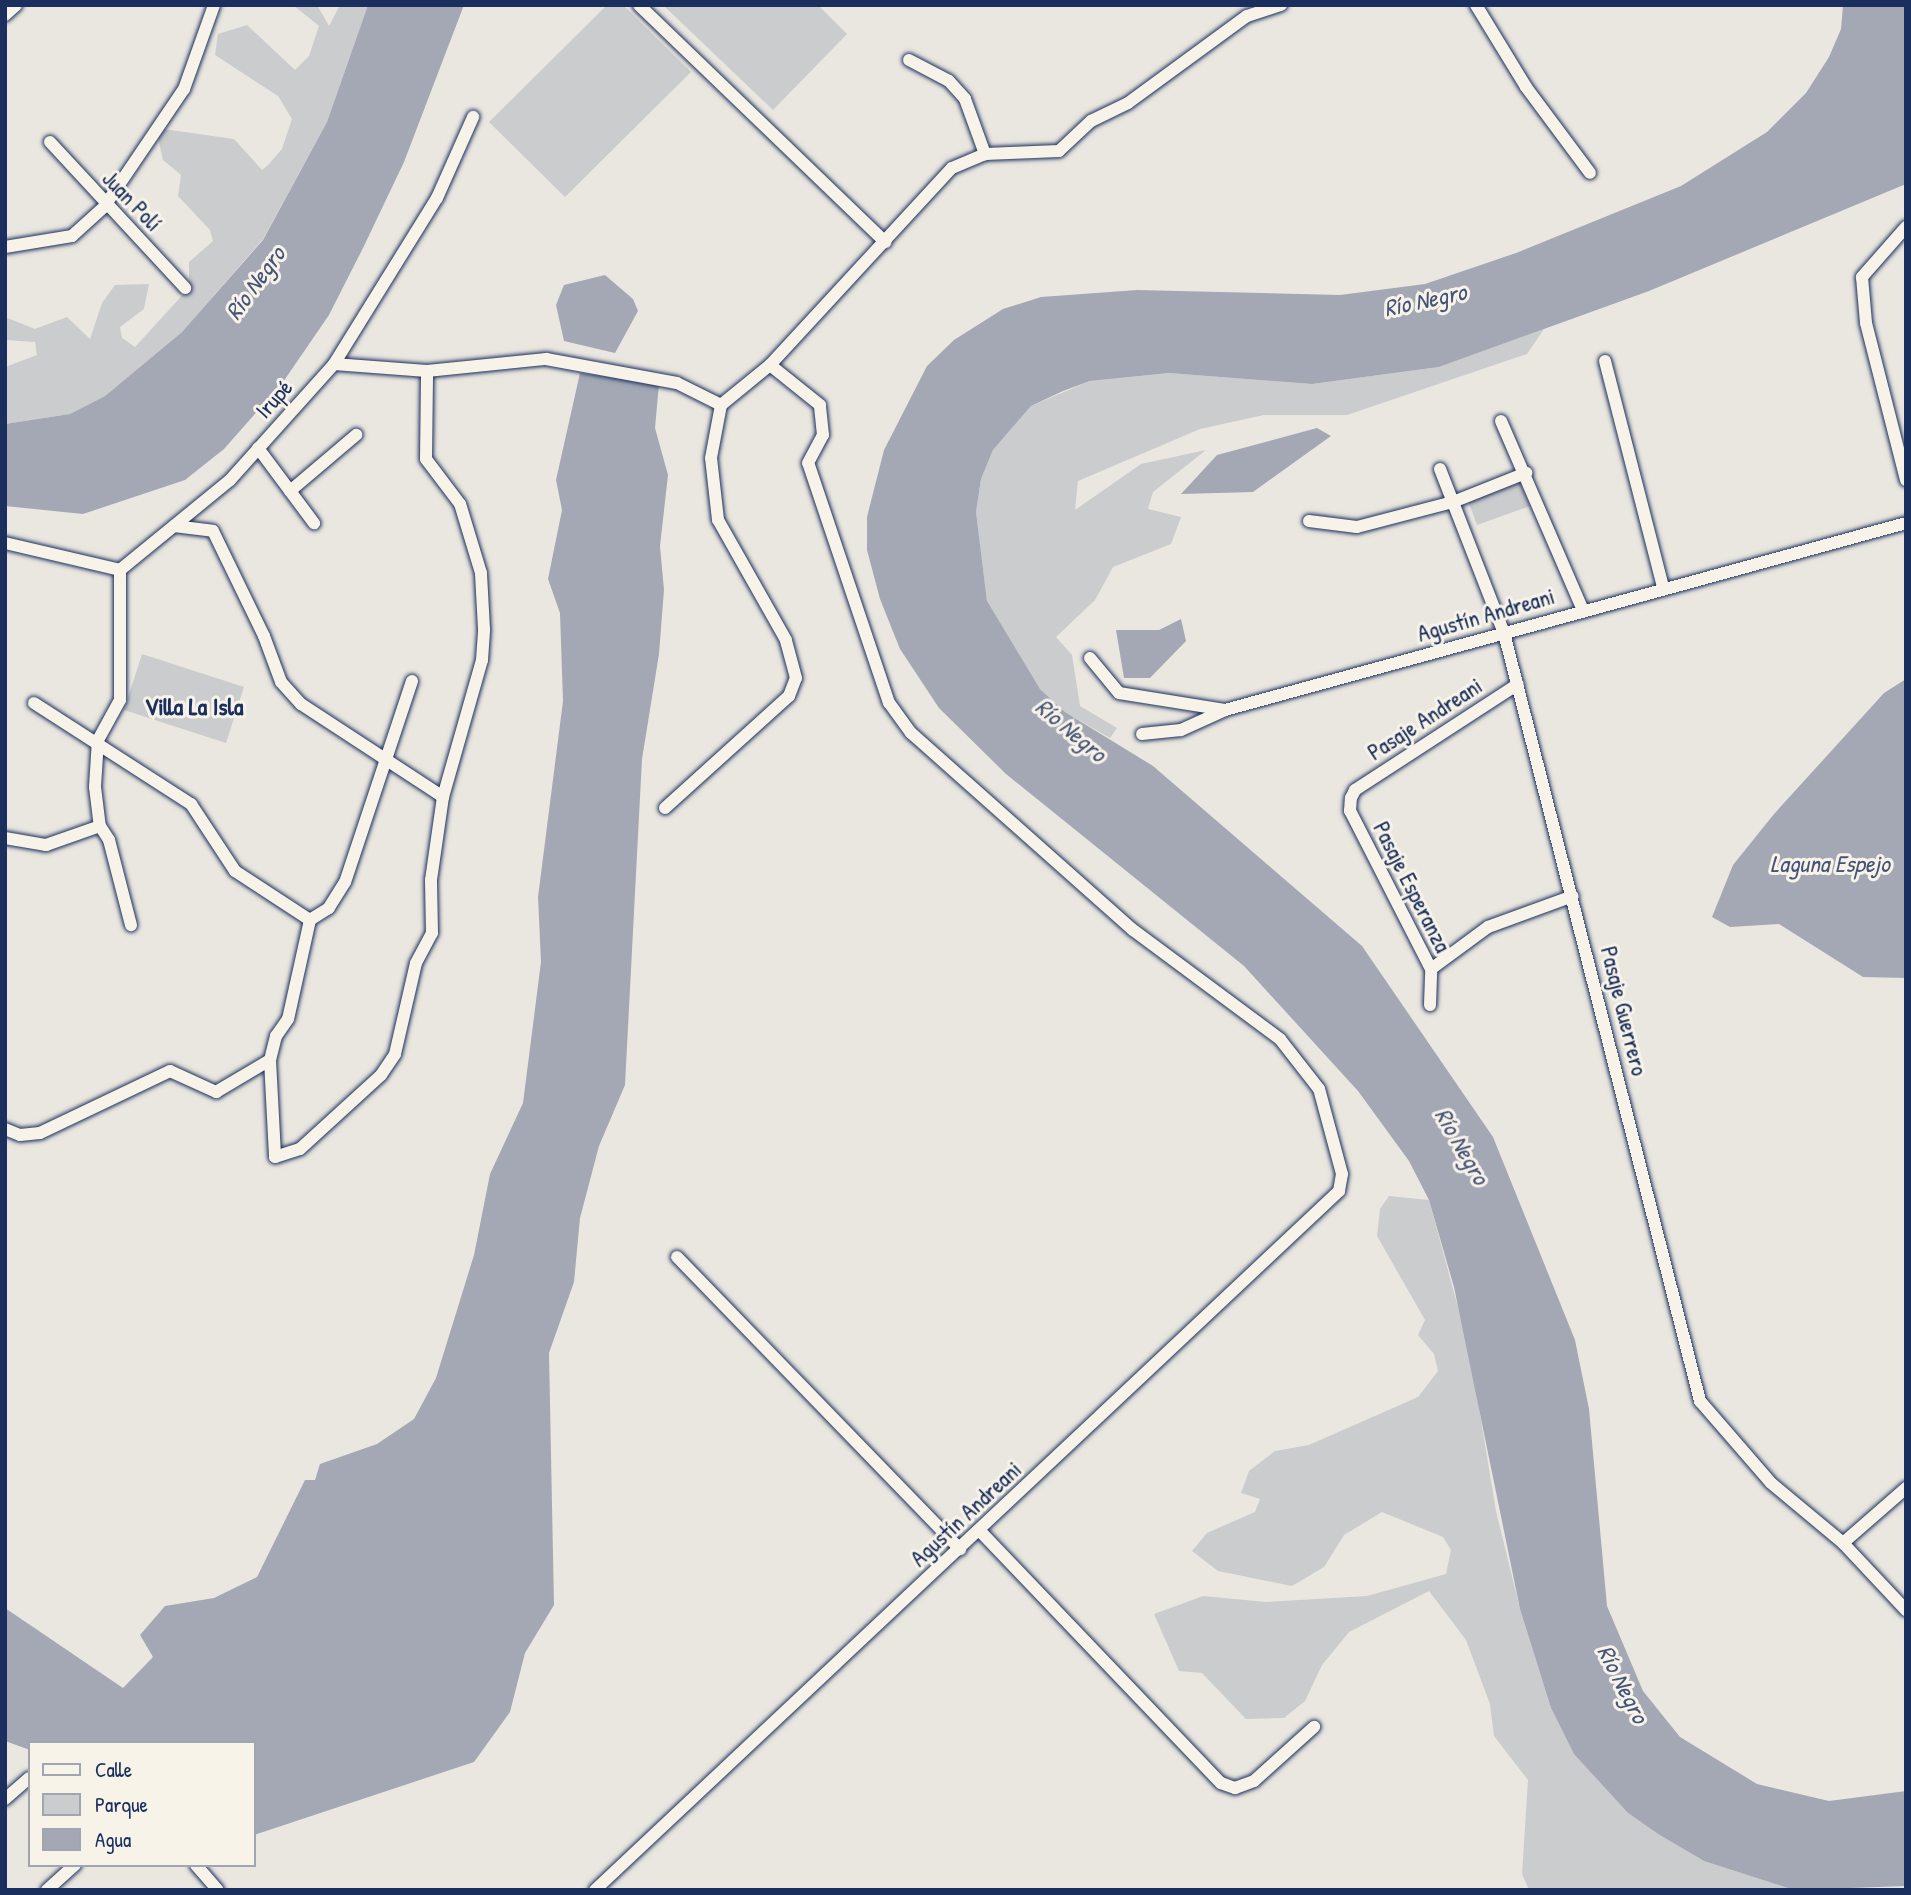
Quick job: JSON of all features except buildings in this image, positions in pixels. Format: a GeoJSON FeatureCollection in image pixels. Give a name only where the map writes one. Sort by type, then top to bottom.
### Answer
{"type":"FeatureCollection","features":[{"type":"Feature","properties":{"kind":"street"},"geometry":{"type":"LineString","coordinates":[[5,15],[16,5]]}},
{"type":"Feature","properties":{"kind":"street"},"geometry":{"type":"LineString","coordinates":[[5,247],[72,236],[104,207],[184,89],[214,5]]}},
{"type":"Feature","properties":{"kind":"street"},"geometry":{"type":"LineString","coordinates":[[639,5],[885,242]]}},
{"type":"Feature","properties":{"kind":"street"},"geometry":{"type":"LineString","coordinates":[[665,808],[789,696],[796,678],[786,640],[718,520],[711,458],[721,405],[770,365],[952,168],[985,154],[1059,150],[1091,121],[1128,103],[1247,16],[1281,5]]}},
{"type":"Feature","properties":{"kind":"street"},"geometry":{"type":"LineString","coordinates":[[1476,5],[1526,87],[1590,173]]}},
{"type":"Feature","properties":{"kind":"street"},"geometry":{"type":"LineString","coordinates":[[909,60],[949,82],[965,99],[985,154]]}},
{"type":"Feature","properties":{"kind":"street","name":"Irupé"},"geometry":{"type":"LineString","coordinates":[[120,570],[174,526],[258,448],[334,364],[437,198],[473,117]]}},
{"type":"Feature","properties":{"kind":"street","name":"Juan Polí"},"geometry":{"type":"LineString","coordinates":[[50,142],[104,207],[185,288]]}},
{"type":"Feature","properties":{"kind":"street"},"geometry":{"type":"LineString","coordinates":[[1906,227],[1862,277],[1866,323],[1906,480]]}},
{"type":"Feature","properties":{"kind":"street"},"geometry":{"type":"LineString","coordinates":[[334,364],[427,371],[546,359],[677,383],[721,405]]}},
{"type":"Feature","properties":{"kind":"street"},"geometry":{"type":"LineString","coordinates":[[1605,361],[1663,587]]}},
{"type":"Feature","properties":{"kind":"street","name":"Agustín Andreani"},"geometry":{"type":"LineString","coordinates":[[595,1890],[1339,1191],[1342,1174],[1319,1089],[1280,1039],[1133,930],[904,723],[890,703],[808,463],[823,435],[820,405],[770,365]]}},
{"type":"Feature","properties":{"kind":"street"},"geometry":{"type":"LineString","coordinates":[[412,681],[345,882],[329,908],[310,920],[288,1019],[276,1035],[270,1060],[275,1157],[300,1149],[381,1075],[395,1054],[416,963],[432,933],[431,880],[443,797],[477,681],[484,629],[481,573],[460,504],[426,459],[427,371]]}},
{"type":"Feature","properties":{"kind":"street"},"geometry":{"type":"LineString","coordinates":[[1501,421],[1526,473],[1582,608]]}},
{"type":"Feature","properties":{"kind":"street"},"geometry":{"type":"LineString","coordinates":[[290,491],[356,435]]}},
{"type":"Feature","properties":{"kind":"street"},"geometry":{"type":"LineString","coordinates":[[258,448],[314,523]]}},
{"type":"Feature","properties":{"kind":"street","name":"Pasaje Guerrero"},"geometry":{"type":"LineString","coordinates":[[1440,468],[1504,633],[1700,1401],[1771,1483],[1843,1543]]}},
{"type":"Feature","properties":{"kind":"street"},"geometry":{"type":"LineString","coordinates":[[1309,521],[1357,527],[1453,502],[1526,473]]}},
{"type":"Feature","properties":{"kind":"street","name":"Agustín Andreani"},"geometry":{"type":"LineString","coordinates":[[1090,658],[1119,693],[1225,710],[1504,633],[1582,608],[1906,523]]}},
{"type":"Feature","properties":{"kind":"street"},"geometry":{"type":"LineString","coordinates":[[174,526],[213,531],[264,636],[281,682],[301,704],[386,757],[443,797]]}},
{"type":"Feature","properties":{"kind":"street"},"geometry":{"type":"LineString","coordinates":[[5,543],[120,570],[120,700],[98,740],[95,786],[100,826],[109,840],[131,925]]}},
{"type":"Feature","properties":{"kind":"street","name":"Pasaje Andreani"},"geometry":{"type":"LineString","coordinates":[[1355,790],[1518,684]]}},
{"type":"Feature","properties":{"kind":"street"},"geometry":{"type":"LineString","coordinates":[[34,703],[98,740],[191,804],[235,871],[310,920]]}},
{"type":"Feature","properties":{"kind":"street"},"geometry":{"type":"LineString","coordinates":[[1142,734],[1181,730],[1225,710]]}},
{"type":"Feature","properties":{"kind":"street","name":"Pasaje Esperanza"},"geometry":{"type":"LineString","coordinates":[[1355,790],[1350,811],[1431,969],[1430,1005]]}},
{"type":"Feature","properties":{"kind":"street"},"geometry":{"type":"LineString","coordinates":[[5,838],[46,845],[100,826]]}},
{"type":"Feature","properties":{"kind":"street"},"geometry":{"type":"LineString","coordinates":[[1431,969],[1488,927],[1573,896]]}},
{"type":"Feature","properties":{"kind":"street"},"geometry":{"type":"LineString","coordinates":[[5,1129],[20,1135],[40,1133],[170,1071],[216,1092],[270,1060]]}},
{"type":"Feature","properties":{"kind":"street"},"geometry":{"type":"LineString","coordinates":[[677,1257],[960,1549]]}},
{"type":"Feature","properties":{"kind":"street"},"geometry":{"type":"LineString","coordinates":[[1906,1488],[1843,1543],[1906,1610]]}},
{"type":"Feature","properties":{"kind":"street"},"geometry":{"type":"LineString","coordinates":[[979,1530],[1221,1783],[1236,1788],[1254,1781],[1314,1727]]}},
{"type":"Feature","properties":{"kind":"street"},"geometry":{"type":"LineString","coordinates":[[5,1799],[28,1779]]}},
{"type":"Feature","properties":{"kind":"street"},"geometry":{"type":"LineString","coordinates":[[47,1890],[73,1867]]}},
{"type":"Feature","properties":{"kind":"street"},"geometry":{"type":"LineString","coordinates":[[198,1867],[219,1890]]}},
{"type":"Feature","properties":{"kind":"green space"},"geometry":{"type":"Polygon","coordinates":[[[293,5],[317,5],[329,26],[340,5],[368,5],[327,122],[263,239],[182,332],[105,396],[70,414],[5,424],[5,367],[37,355],[35,342],[5,340],[5,317],[35,329],[67,317],[90,339],[102,303],[115,285],[149,284],[144,309],[120,327],[122,338],[135,347],[189,288],[189,262],[213,241],[210,230],[178,196],[181,175],[163,160],[156,128],[234,139],[262,170],[269,164],[282,149],[292,119],[278,96],[215,55],[218,34],[247,25],[295,70],[309,56],[319,26],[293,5]]]}},
{"type":"Feature","properties":{"kind":"green space"},"geometry":{"type":"Polygon","coordinates":[[[607,5],[623,5],[691,72],[565,197],[489,122],[607,5]]]}},
{"type":"Feature","properties":{"kind":"green space"},"geometry":{"type":"Polygon","coordinates":[[[663,5],[818,5],[847,34],[773,110],[663,5]]]}},
{"type":"Feature","properties":{"kind":"green space"},"geometry":{"type":"Polygon","coordinates":[[[1544,329],[1527,354],[1347,415],[1264,415],[1200,429],[1078,481],[1075,510],[1141,464],[1206,450],[1153,492],[1148,509],[1181,517],[1171,544],[1113,567],[1095,600],[1056,637],[1072,655],[1080,706],[1117,728],[1110,738],[1065,712],[1040,689],[1001,632],[987,601],[976,512],[981,479],[993,450],[1031,406],[1090,381],[1169,373],[1312,384],[1439,367],[1544,329]]]}},
{"type":"Feature","properties":{"kind":"green space"},"geometry":{"type":"Polygon","coordinates":[[[1520,482],[1530,506],[1477,525],[1468,501],[1520,482]]]}},
{"type":"Feature","properties":{"kind":"green space"},"geometry":{"type":"Polygon","coordinates":[[[142,654],[244,687],[226,743],[124,710],[142,654]]]}},
{"type":"Feature","properties":{"kind":"green space"},"geometry":{"type":"Polygon","coordinates":[[[1389,1196],[1429,1200],[1469,1348],[1496,1511],[1520,1609],[1551,1708],[1574,1753],[1628,1813],[1658,1834],[1704,1861],[1794,1890],[1529,1890],[1522,1874],[1528,1780],[1494,1736],[1490,1704],[1466,1640],[1429,1591],[1349,1632],[1322,1665],[1305,1701],[1284,1718],[1246,1719],[1202,1673],[1179,1671],[1154,1614],[1203,1596],[1266,1602],[1367,1596],[1446,1574],[1451,1550],[1443,1537],[1382,1512],[1344,1535],[1324,1567],[1292,1586],[1218,1571],[1192,1551],[1207,1533],[1255,1512],[1260,1499],[1241,1493],[1249,1471],[1275,1451],[1309,1445],[1418,1397],[1438,1371],[1434,1354],[1418,1335],[1425,1320],[1377,1236],[1380,1209],[1389,1196]]]}},
{"type":"Feature","properties":{"kind":"water","name":"Río Negro"},"geometry":{"type":"Polygon","coordinates":[[[368,5],[464,5],[404,162],[364,246],[329,315],[283,382],[224,449],[185,480],[83,514],[5,506],[5,424],[70,414],[105,396],[182,332],[263,240],[327,122],[368,5]]]}},
{"type":"Feature","properties":{"kind":"water","name":"Río Negro"},"geometry":{"type":"Polygon","coordinates":[[[1843,5],[1906,5],[1906,184],[1649,291],[1439,367],[1312,384],[1169,373],[1090,381],[1031,406],[993,450],[981,479],[976,512],[987,601],[1040,689],[1065,712],[1153,766],[1362,946],[1493,1137],[1575,1340],[1589,1409],[1607,1606],[1643,1691],[1680,1737],[1757,1784],[1829,1801],[1906,1791],[1906,1886],[1794,1890],[1704,1861],[1658,1834],[1628,1813],[1574,1754],[1551,1708],[1520,1609],[1454,1287],[1429,1200],[1409,1161],[1358,1091],[1244,966],[1006,774],[939,708],[900,649],[880,599],[867,550],[867,517],[884,450],[927,366],[954,340],[1003,309],[1041,297],[1137,290],[1340,295],[1425,284],[1516,253],[1681,186],[1767,132],[1806,93],[1829,57],[1841,29],[1843,5]]]}},
{"type":"Feature","properties":{"kind":"water"},"geometry":{"type":"Polygon","coordinates":[[[605,275],[633,299],[638,311],[615,353],[564,341],[556,305],[564,285],[605,275]]]}},
{"type":"Feature","properties":{"kind":"water"},"geometry":{"type":"Polygon","coordinates":[[[580,373],[659,384],[655,428],[668,475],[660,546],[664,590],[659,654],[642,759],[625,1085],[599,1146],[580,1218],[574,1282],[549,1353],[554,1605],[525,1653],[510,1712],[474,1762],[256,1834],[256,1741],[28,1741],[28,1749],[5,1741],[5,1608],[123,1688],[153,1657],[140,1635],[165,1606],[214,1598],[257,1577],[305,1480],[315,1480],[320,1464],[377,1444],[414,1419],[436,1378],[474,1255],[490,1174],[523,1103],[541,962],[538,897],[563,701],[560,613],[548,579],[562,510],[556,480],[580,373]]]}},
{"type":"Feature","properties":{"kind":"water"},"geometry":{"type":"Polygon","coordinates":[[[1317,428],[1331,436],[1253,492],[1181,494],[1217,455],[1317,428]]]}},
{"type":"Feature","properties":{"kind":"water"},"geometry":{"type":"Polygon","coordinates":[[[1181,619],[1186,641],[1150,678],[1124,678],[1116,630],[1159,630],[1181,619]]]}},
{"type":"Feature","properties":{"kind":"water","name":"Laguna Espejo"},"geometry":{"type":"Polygon","coordinates":[[[1906,679],[1906,978],[1863,977],[1779,924],[1730,927],[1712,917],[1733,865],[1774,814],[1884,693],[1906,679]]]}},
{"type":"Feature","properties":{"kind":"district","name":"Villa La Isla"},"geometry":{"type":"Point","coordinates":[194,707]}}]}
